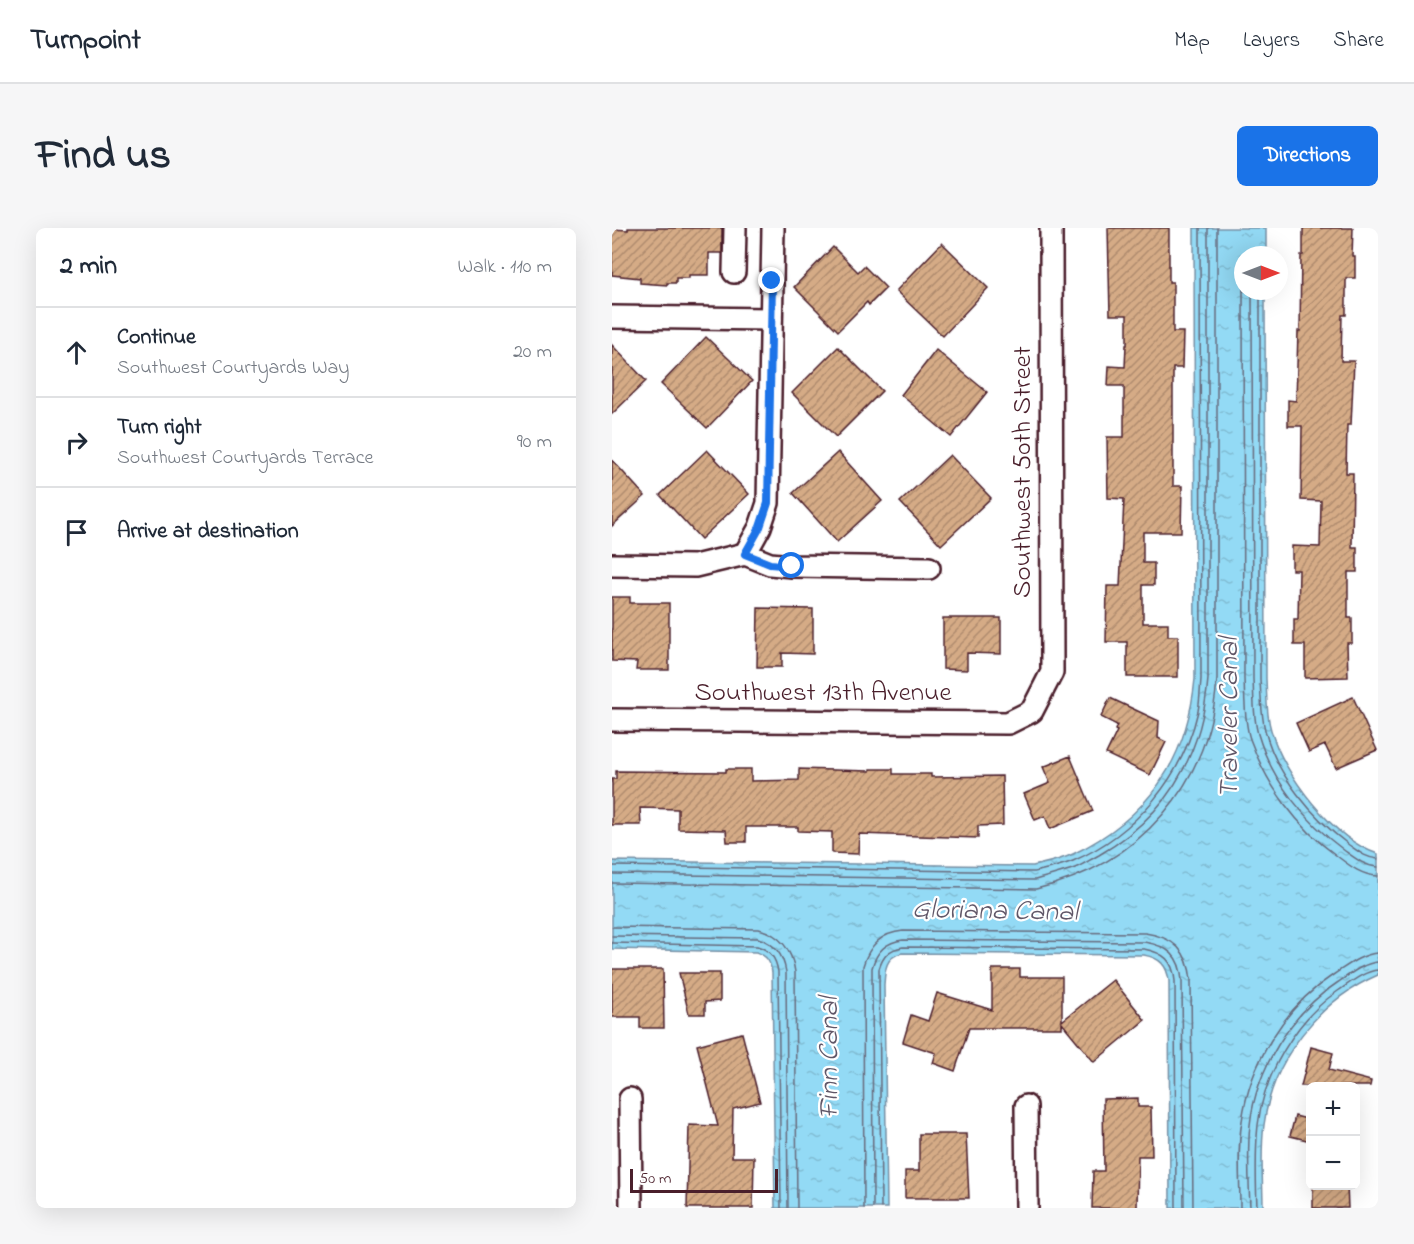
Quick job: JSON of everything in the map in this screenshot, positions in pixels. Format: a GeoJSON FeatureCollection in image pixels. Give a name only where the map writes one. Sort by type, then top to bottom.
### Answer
{"type":"FeatureCollection","features":[{"type":"Feature","properties":{"kind":"street"},"geometry":{"type":"LineString","coordinates":[[734,272],[735,228]]}},
{"type":"Feature","properties":{"kind":"street"},"geometry":{"type":"LineString","coordinates":[[745,554],[760,527],[768,503],[773,228]]}},
{"type":"Feature","properties":{"kind":"street","name":"Southwest 50th Street"},"geometry":{"type":"LineString","coordinates":[[1032,711],[1052,672],[1051,228]]}},
{"type":"Feature","properties":{"kind":"street"},"geometry":{"type":"LineString","coordinates":[[612,317],[771,319]]}},
{"type":"Feature","properties":{"kind":"street"},"geometry":{"type":"LineString","coordinates":[[612,565],[695,566],[745,554],[770,564],[792,566],[929,568]]}},
{"type":"Feature","properties":{"kind":"street","name":"Southwest 13th Avenue"},"geometry":{"type":"LineString","coordinates":[[612,720],[1008,723],[1032,711]]}},
{"type":"Feature","properties":{"kind":"street"},"geometry":{"type":"LineString","coordinates":[[630,1099],[631,1208]]}},
{"type":"Feature","properties":{"kind":"street"},"geometry":{"type":"LineString","coordinates":[[1026,1106],[1027,1208]]}},
{"type":"Feature","properties":{"kind":"water"},"geometry":{"type":"Polygon","coordinates":[[[1194,228],[1266,228],[1266,246],[1234,246],[1234,300],[1265,300],[1268,718],[1277,747],[1312,803],[1344,835],[1378,854],[1378,975],[1356,986],[1336,1000],[1318,1017],[1302,1035],[1277,1078],[1264,1125],[1263,1208],[1170,1208],[1169,981],[1162,963],[1144,955],[902,953],[889,961],[884,985],[887,1208],[775,1208],[772,972],[769,962],[763,955],[756,952],[612,949],[612,861],[1033,866],[1053,861],[1099,840],[1142,805],[1159,784],[1183,736],[1195,679],[1194,228]]]}},
{"type":"Feature","properties":{"kind":"building"},"geometry":{"type":"Polygon","coordinates":[[[628,228],[722,228],[722,253],[709,253],[709,275],[689,275],[689,278],[676,278],[676,283],[667,283],[667,285],[640,283],[640,278],[612,275],[612,229],[628,230],[628,228]]]}},
{"type":"Feature","properties":{"kind":"building"},"geometry":{"type":"Polygon","coordinates":[[[1108,228],[1169,228],[1169,282],[1173,282],[1173,332],[1183,332],[1182,368],[1173,368],[1173,486],[1182,486],[1181,532],[1143,532],[1143,563],[1154,563],[1154,585],[1143,585],[1143,623],[1168,623],[1168,636],[1178,636],[1178,677],[1127,677],[1127,642],[1106,642],[1107,586],[1120,586],[1124,499],[1108,498],[1107,437],[1124,437],[1124,386],[1108,386],[1109,366],[1125,367],[1127,345],[1127,315],[1110,315],[1108,228]]]}},
{"type":"Feature","properties":{"kind":"building"},"geometry":{"type":"Polygon","coordinates":[[[1303,228],[1353,228],[1352,256],[1355,256],[1355,278],[1346,278],[1346,315],[1342,315],[1341,361],[1354,361],[1351,425],[1347,425],[1346,473],[1353,473],[1352,547],[1357,547],[1357,572],[1348,572],[1348,618],[1352,618],[1352,643],[1347,643],[1348,677],[1305,678],[1305,645],[1294,645],[1294,619],[1298,619],[1299,570],[1292,570],[1292,546],[1320,547],[1321,501],[1301,500],[1302,426],[1288,426],[1288,400],[1296,401],[1303,228]]]}},
{"type":"Feature","properties":{"kind":"building"},"geometry":{"type":"Polygon","coordinates":[[[942,243],[988,288],[943,336],[896,291],[942,243]]]}},
{"type":"Feature","properties":{"kind":"building"},"geometry":{"type":"Polygon","coordinates":[[[833,247],[858,272],[864,266],[886,288],[869,305],[867,302],[838,331],[794,287],[833,247]]]}},
{"type":"Feature","properties":{"kind":"building"},"geometry":{"type":"Polygon","coordinates":[[[706,337],[752,381],[707,428],[661,384],[706,337]]]}},
{"type":"Feature","properties":{"kind":"building"},"geometry":{"type":"Polygon","coordinates":[[[612,345],[646,381],[612,414],[612,345]]]}},
{"type":"Feature","properties":{"kind":"building"},"geometry":{"type":"Polygon","coordinates":[[[838,347],[882,391],[836,437],[792,393],[838,347]]]}},
{"type":"Feature","properties":{"kind":"building"},"geometry":{"type":"Polygon","coordinates":[[[936,350],[987,392],[951,437],[901,395],[936,350]]]}},
{"type":"Feature","properties":{"kind":"building"},"geometry":{"type":"Polygon","coordinates":[[[707,450],[749,494],[701,539],[660,495],[707,450]]]}},
{"type":"Feature","properties":{"kind":"building"},"geometry":{"type":"Polygon","coordinates":[[[838,452],[882,501],[837,542],[793,493],[838,452]]]}},
{"type":"Feature","properties":{"kind":"building"},"geometry":{"type":"Polygon","coordinates":[[[950,455],[991,498],[941,545],[900,502],[950,455]]]}},
{"type":"Feature","properties":{"kind":"building"},"geometry":{"type":"Polygon","coordinates":[[[612,460],[645,496],[612,526],[612,460]]]}},
{"type":"Feature","properties":{"kind":"building"},"geometry":{"type":"Polygon","coordinates":[[[612,597],[630,597],[630,603],[669,603],[669,670],[636,670],[637,662],[612,661],[612,597]]]}},
{"type":"Feature","properties":{"kind":"building"},"geometry":{"type":"Polygon","coordinates":[[[758,608],[813,609],[813,654],[782,653],[782,667],[757,667],[758,608]]]}},
{"type":"Feature","properties":{"kind":"building"},"geometry":{"type":"Polygon","coordinates":[[[943,618],[1001,618],[1001,654],[967,653],[967,670],[943,669],[943,618]]]}},
{"type":"Feature","properties":{"kind":"building"},"geometry":{"type":"Polygon","coordinates":[[[1353,697],[1377,750],[1336,768],[1325,745],[1309,752],[1296,723],[1353,697]]]}},
{"type":"Feature","properties":{"kind":"building"},"geometry":{"type":"Polygon","coordinates":[[[1110,698],[1159,721],[1158,738],[1166,742],[1150,775],[1106,754],[1117,731],[1115,730],[1117,725],[1101,717],[1110,698]]]}},
{"type":"Feature","properties":{"kind":"building"},"geometry":{"type":"Polygon","coordinates":[[[1070,756],[1093,811],[1050,829],[1045,816],[1035,820],[1024,794],[1050,783],[1043,767],[1070,756]]]}},
{"type":"Feature","properties":{"kind":"building"},"geometry":{"type":"Polygon","coordinates":[[[726,769],[751,769],[751,781],[799,780],[799,769],[870,771],[870,769],[893,769],[893,774],[931,774],[931,777],[1002,776],[1003,825],[978,826],[978,838],[859,834],[858,854],[832,853],[832,832],[798,831],[798,827],[746,827],[746,842],[727,842],[726,830],[678,829],[678,809],[640,808],[641,825],[612,825],[612,779],[616,779],[616,771],[726,772],[726,769]]]}},
{"type":"Feature","properties":{"kind":"building"},"geometry":{"type":"Polygon","coordinates":[[[612,969],[663,969],[664,1028],[640,1028],[640,1017],[612,1017],[612,969]]]}},
{"type":"Feature","properties":{"kind":"building"},"geometry":{"type":"Polygon","coordinates":[[[992,969],[1020,969],[1020,977],[1062,977],[1062,1021],[1113,980],[1145,1020],[1094,1062],[1062,1023],[1062,1028],[969,1028],[955,1071],[933,1063],[936,1053],[903,1042],[911,1015],[928,1021],[937,993],[992,1010],[992,969]]]}},
{"type":"Feature","properties":{"kind":"building"},"geometry":{"type":"Polygon","coordinates":[[[679,973],[720,973],[720,1001],[705,1002],[705,1014],[689,1014],[679,973]]]}},
{"type":"Feature","properties":{"kind":"building"},"geometry":{"type":"Polygon","coordinates":[[[742,1033],[760,1102],[733,1109],[732,1157],[754,1157],[753,1208],[687,1208],[689,1125],[718,1126],[697,1045],[742,1033]]]}},
{"type":"Feature","properties":{"kind":"building"},"geometry":{"type":"Polygon","coordinates":[[[1311,1047],[1333,1053],[1329,1070],[1371,1081],[1370,1086],[1360,1086],[1360,1082],[1306,1082],[1306,1086],[1301,1086],[1311,1047]]]}},
{"type":"Feature","properties":{"kind":"building"},"geometry":{"type":"Polygon","coordinates":[[[1138,1098],[1138,1107],[1151,1107],[1152,1156],[1138,1156],[1137,1208],[1092,1208],[1093,1171],[1104,1171],[1103,1099],[1138,1098]]]}},
{"type":"Feature","properties":{"kind":"building"},"geometry":{"type":"Polygon","coordinates":[[[1295,1116],[1306,1119],[1306,1140],[1290,1136],[1295,1116]]]}},
{"type":"Feature","properties":{"kind":"building"},"geometry":{"type":"Polygon","coordinates":[[[919,1134],[966,1134],[969,1198],[905,1198],[905,1171],[919,1171],[919,1134]]]}},
{"type":"Feature","properties":{"kind":"building"},"geometry":{"type":"Polygon","coordinates":[[[1313,1190],[1347,1190],[1348,1208],[1313,1208],[1313,1190]]]}},
{"type":"Feature","properties":{"kind":"route"},"geometry":{"type":"LineString","coordinates":[[772,281],[768,503],[760,527],[745,554],[770,564],[792,566]]}},
{"type":"Feature","properties":{"kind":"water label","name":"Traveler Canal"},"geometry":{"type":"Point","coordinates":[1230,718]}},
{"type":"Feature","properties":{"kind":"water label","name":"Gloriana Canal"},"geometry":{"type":"Point","coordinates":[995,912]}},
{"type":"Feature","properties":{"kind":"water label","name":"Finn Canal"},"geometry":{"type":"Point","coordinates":[830,1058]}}]}
